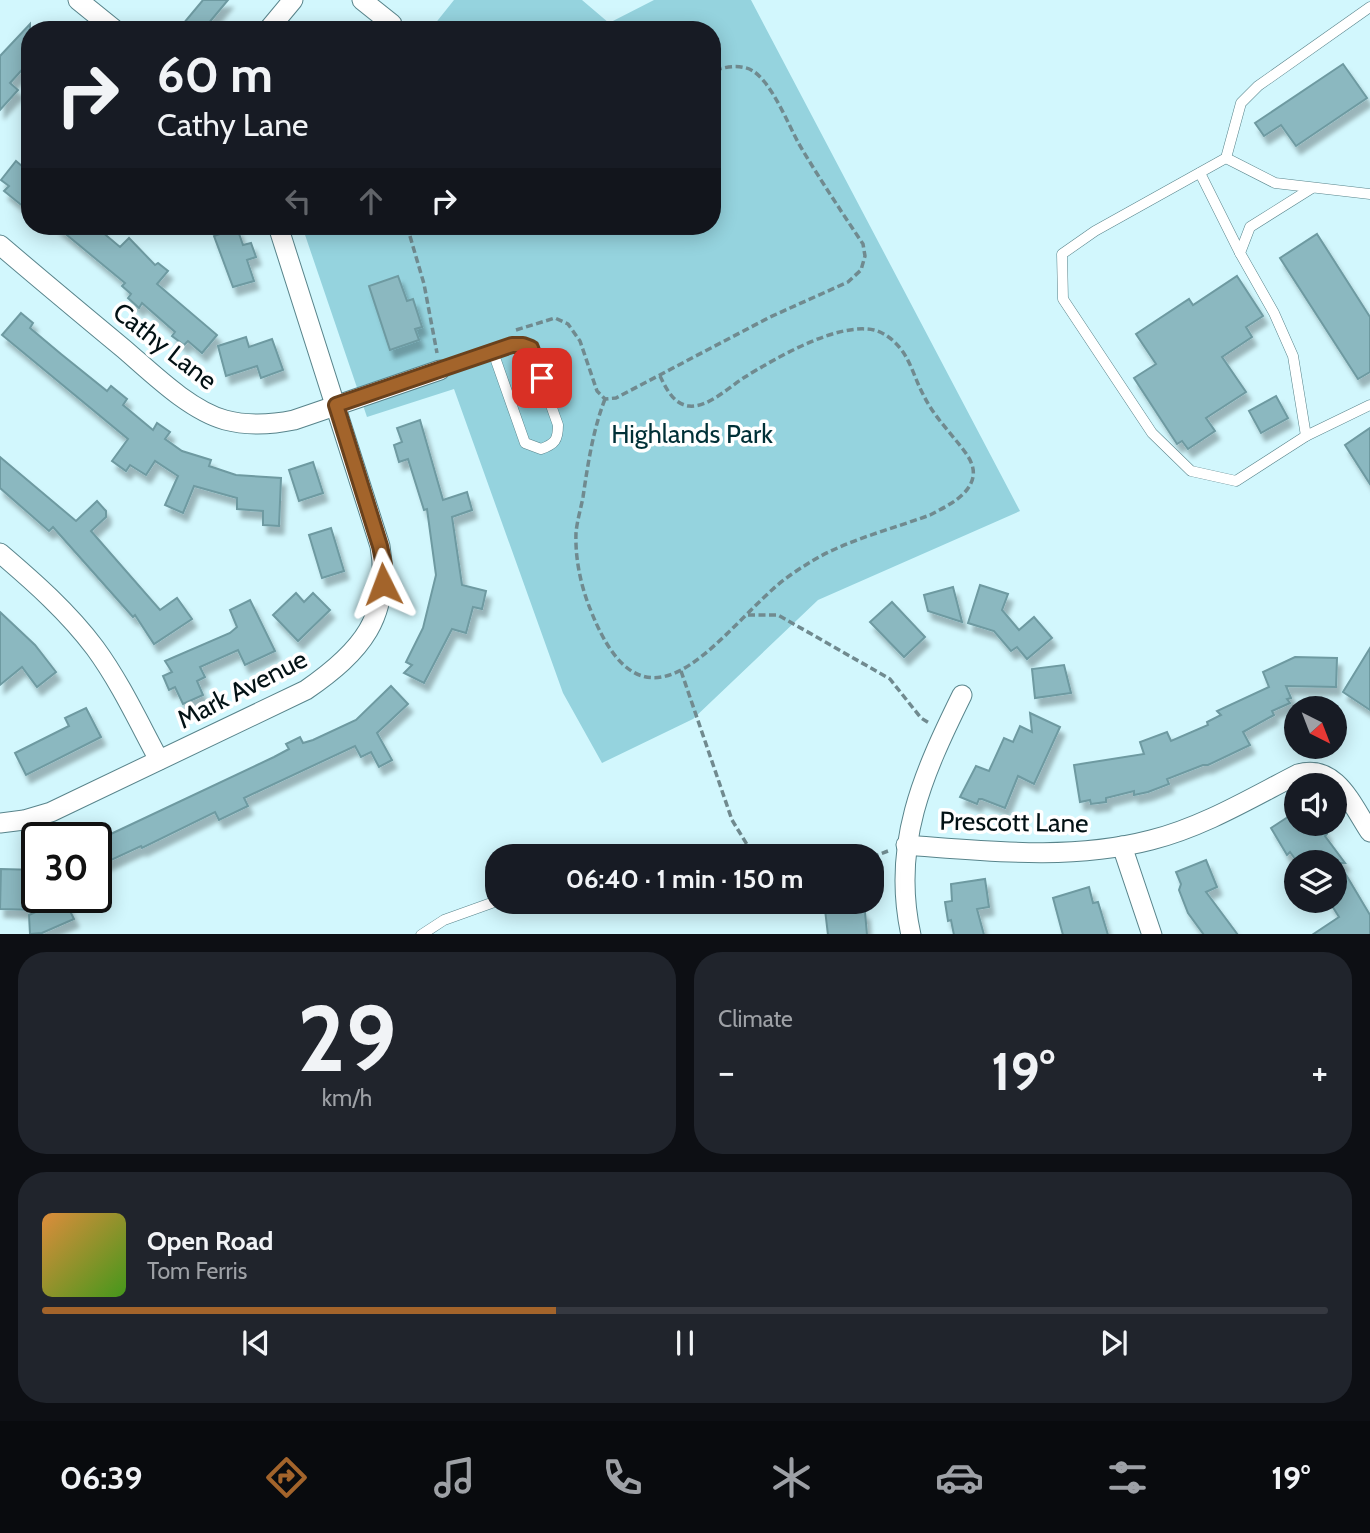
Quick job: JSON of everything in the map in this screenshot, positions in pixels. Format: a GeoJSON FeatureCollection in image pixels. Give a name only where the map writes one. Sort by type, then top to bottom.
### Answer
{"type":"FeatureCollection","features":[{"type":"Feature","properties":{"kind":"street"},"geometry":{"type":"LineString","coordinates":[[78,0],[104,21]]}},
{"type":"Feature","properties":{"kind":"street"},"geometry":{"type":"LineString","coordinates":[[276,21],[293,0]]}},
{"type":"Feature","properties":{"kind":"street"},"geometry":{"type":"LineString","coordinates":[[362,0],[388,21]]}},
{"type":"Feature","properties":{"kind":"street","name":"Mark Avenue"},"geometry":{"type":"LineString","coordinates":[[0,823],[24,820],[51,812],[306,691],[337,669],[369,631],[383,584],[384,565],[380,546],[281,235]]}},
{"type":"Feature","properties":{"kind":"street","name":"Cathy Lane"},"geometry":{"type":"LineString","coordinates":[[0,245],[156,376],[194,405],[223,419],[270,425],[294,420],[439,364]]}},
{"type":"Feature","properties":{"kind":"street"},"geometry":{"type":"LineString","coordinates":[[0,554],[50,598],[94,648],[159,760]]}},
{"type":"Feature","properties":{"kind":"street","name":"Prescott Lane"},"geometry":{"type":"LineString","coordinates":[[911,934],[904,886],[908,830],[943,733],[962,695]]}},
{"type":"Feature","properties":{"kind":"street","name":"Prescott Lane"},"geometry":{"type":"LineString","coordinates":[[906,845],[1050,854],[1091,852],[1153,840],[1182,830],[1298,774],[1314,771],[1324,773],[1334,780],[1370,832]]}},
{"type":"Feature","properties":{"kind":"street"},"geometry":{"type":"LineString","coordinates":[[1122,846],[1152,934]]}},
{"type":"Feature","properties":{"kind":"lane"},"geometry":{"type":"LineString","coordinates":[[1370,21],[1366,10],[1258,86],[1241,103],[1226,158],[1095,231],[1062,254],[1063,299],[1152,433],[1191,471],[1236,481],[1306,436],[1370,405]]}},
{"type":"Feature","properties":{"kind":"lane"},"geometry":{"type":"LineString","coordinates":[[1226,158],[1275,183],[1370,194]]}},
{"type":"Feature","properties":{"kind":"lane"},"geometry":{"type":"LineString","coordinates":[[1200,173],[1274,313],[1293,356],[1306,436]]}},
{"type":"Feature","properties":{"kind":"lane"},"geometry":{"type":"LineString","coordinates":[[1240,253],[1250,227],[1312,188]]}},
{"type":"Feature","properties":{"kind":"lane"},"geometry":{"type":"LineString","coordinates":[[439,364],[512,345],[531,348],[558,425],[558,437],[553,445],[541,449],[525,443],[493,352]]}},
{"type":"Feature","properties":{"kind":"lane"},"geometry":{"type":"LineString","coordinates":[[421,934],[444,920],[485,905]]}},
{"type":"Feature","properties":{"kind":"path"},"geometry":{"type":"LineString","coordinates":[[605,399],[616,398],[770,317],[848,282],[861,270],[865,256],[863,244],[800,146],[761,78],[751,69],[721,67]]}},
{"type":"Feature","properties":{"kind":"path"},"geometry":{"type":"LineString","coordinates":[[410,235],[424,284],[439,364]]}},
{"type":"Feature","properties":{"kind":"path"},"geometry":{"type":"LineString","coordinates":[[512,331],[555,318],[568,324],[580,341],[597,391],[605,399]]}},
{"type":"Feature","properties":{"kind":"path"},"geometry":{"type":"LineString","coordinates":[[605,399],[596,424],[576,533],[578,567],[586,599],[601,638],[619,662],[633,672],[647,676],[666,676],[681,671],[721,642],[774,588],[813,560],[930,515],[964,493],[973,478],[973,466],[968,455],[930,407],[903,352],[890,337],[872,330],[844,331],[806,345],[704,403],[688,406],[674,399],[666,390],[660,376]]}},
{"type":"Feature","properties":{"kind":"path"},"geometry":{"type":"LineString","coordinates":[[748,615],[778,615],[890,679],[921,718],[943,733]]}},
{"type":"Feature","properties":{"kind":"path"},"geometry":{"type":"LineString","coordinates":[[681,671],[732,820],[747,844]]}},
{"type":"Feature","properties":{"kind":"green space","name":"Highlands Park"},"geometry":{"type":"Polygon","coordinates":[[[454,0],[582,0],[607,21],[437,21],[454,0]]]}},
{"type":"Feature","properties":{"kind":"green space","name":"Highlands Park"},"geometry":{"type":"Polygon","coordinates":[[[654,0],[751,0],[1020,511],[818,600],[693,719],[602,763],[563,693],[454,389],[367,417],[305,235],[721,235],[721,21],[613,21],[654,0]]]}},
{"type":"Feature","properties":{"kind":"building"},"geometry":{"type":"Polygon","coordinates":[[[203,0],[228,0],[210,21],[186,21],[203,0]]]}},
{"type":"Feature","properties":{"kind":"building"},"geometry":{"type":"Polygon","coordinates":[[[21,34],[21,71],[10,83],[18,90],[0,110],[0,56],[21,34]]]}},
{"type":"Feature","properties":{"kind":"building"},"geometry":{"type":"Polygon","coordinates":[[[1343,64],[1367,98],[1296,146],[1281,125],[1264,136],[1255,123],[1343,64]]]}},
{"type":"Feature","properties":{"kind":"building"},"geometry":{"type":"Polygon","coordinates":[[[16,161],[21,165],[21,205],[4,191],[9,186],[1,180],[16,161]]]}},
{"type":"Feature","properties":{"kind":"building"},"geometry":{"type":"Polygon","coordinates":[[[1317,234],[1370,317],[1370,372],[1358,379],[1280,258],[1317,234]]]}},
{"type":"Feature","properties":{"kind":"building"},"geometry":{"type":"Polygon","coordinates":[[[67,235],[106,235],[120,247],[129,238],[155,265],[158,263],[168,271],[157,284],[217,335],[202,353],[188,341],[184,345],[172,336],[175,332],[142,303],[139,308],[128,298],[131,294],[122,286],[125,283],[67,235]]]}},
{"type":"Feature","properties":{"kind":"building"},"geometry":{"type":"Polygon","coordinates":[[[239,235],[243,245],[251,243],[256,257],[247,260],[254,281],[233,287],[214,236],[239,235]]]}},
{"type":"Feature","properties":{"kind":"building"},"geometry":{"type":"Polygon","coordinates":[[[398,276],[407,301],[413,299],[422,327],[415,329],[419,340],[390,350],[369,286],[398,276]]]}},
{"type":"Feature","properties":{"kind":"building"},"geometry":{"type":"Polygon","coordinates":[[[1237,276],[1263,316],[1246,327],[1252,337],[1222,357],[1246,392],[1206,418],[1215,431],[1188,449],[1182,441],[1177,444],[1134,378],[1156,364],[1136,334],[1189,299],[1193,305],[1237,276]]]}},
{"type":"Feature","properties":{"kind":"building"},"geometry":{"type":"Polygon","coordinates":[[[21,313],[33,323],[30,328],[61,354],[107,391],[111,386],[127,399],[123,405],[153,430],[157,423],[170,432],[165,439],[182,451],[211,460],[209,466],[236,475],[281,478],[279,526],[263,525],[263,511],[237,509],[237,498],[194,486],[183,513],[165,505],[178,476],[155,461],[146,475],[130,465],[126,471],[112,461],[128,439],[2,335],[21,313]]]}},
{"type":"Feature","properties":{"kind":"building"},"geometry":{"type":"Polygon","coordinates":[[[246,337],[249,347],[272,339],[283,370],[261,378],[257,366],[226,376],[218,346],[246,337]]]}},
{"type":"Feature","properties":{"kind":"building"},"geometry":{"type":"Polygon","coordinates":[[[1276,396],[1288,418],[1261,433],[1249,411],[1276,396]]]}},
{"type":"Feature","properties":{"kind":"building"},"geometry":{"type":"Polygon","coordinates":[[[420,420],[443,500],[467,492],[472,510],[452,517],[462,585],[486,591],[482,609],[473,607],[466,633],[452,629],[424,683],[404,673],[412,665],[406,662],[423,628],[436,575],[427,509],[424,510],[408,459],[399,462],[394,445],[402,442],[397,428],[420,420]]]}},
{"type":"Feature","properties":{"kind":"building"},"geometry":{"type":"Polygon","coordinates":[[[1370,428],[1370,484],[1345,445],[1370,428]]]}},
{"type":"Feature","properties":{"kind":"building"},"geometry":{"type":"Polygon","coordinates":[[[0,457],[76,521],[97,501],[106,511],[106,517],[91,531],[160,610],[177,598],[192,619],[154,644],[135,615],[133,617],[53,527],[49,531],[0,488],[0,457]]]}},
{"type":"Feature","properties":{"kind":"building"},"geometry":{"type":"Polygon","coordinates":[[[313,462],[323,493],[299,501],[289,470],[313,462]]]}},
{"type":"Feature","properties":{"kind":"building"},"geometry":{"type":"Polygon","coordinates":[[[331,528],[344,571],[322,578],[309,535],[331,528]]]}},
{"type":"Feature","properties":{"kind":"building"},"geometry":{"type":"Polygon","coordinates":[[[980,585],[1008,594],[1002,610],[1019,630],[1034,617],[1052,638],[1027,659],[1017,647],[1011,651],[994,631],[968,623],[980,585]]]}},
{"type":"Feature","properties":{"kind":"building"},"geometry":{"type":"Polygon","coordinates":[[[953,587],[962,622],[928,611],[924,595],[953,587]]]}},
{"type":"Feature","properties":{"kind":"building"},"geometry":{"type":"Polygon","coordinates":[[[296,593],[304,602],[313,593],[330,610],[298,641],[273,615],[296,593]]]}},
{"type":"Feature","properties":{"kind":"building"},"geometry":{"type":"Polygon","coordinates":[[[250,600],[275,651],[245,665],[238,650],[200,667],[205,677],[197,681],[203,695],[183,704],[175,687],[169,690],[163,676],[172,672],[165,661],[230,633],[237,627],[230,610],[250,600]]]}},
{"type":"Feature","properties":{"kind":"building"},"geometry":{"type":"Polygon","coordinates":[[[892,602],[925,637],[904,657],[870,622],[892,602]]]}},
{"type":"Feature","properties":{"kind":"building"},"geometry":{"type":"Polygon","coordinates":[[[0,612],[35,645],[56,672],[37,687],[22,667],[0,685],[0,612]]]}},
{"type":"Feature","properties":{"kind":"building"},"geometry":{"type":"Polygon","coordinates":[[[1370,648],[1370,710],[1343,692],[1370,648]]]}},
{"type":"Feature","properties":{"kind":"building"},"geometry":{"type":"Polygon","coordinates":[[[1295,657],[1337,658],[1336,687],[1286,686],[1290,696],[1284,696],[1284,706],[1272,711],[1274,715],[1243,732],[1250,745],[1208,765],[1167,779],[1169,784],[1148,792],[1134,795],[1134,791],[1106,798],[1106,802],[1080,802],[1074,765],[1144,754],[1140,742],[1167,732],[1171,741],[1208,725],[1207,722],[1221,715],[1217,711],[1269,687],[1263,672],[1295,657]]]}},
{"type":"Feature","properties":{"kind":"building"},"geometry":{"type":"Polygon","coordinates":[[[1064,665],[1071,693],[1035,698],[1032,669],[1064,665]]]}},
{"type":"Feature","properties":{"kind":"building"},"geometry":{"type":"Polygon","coordinates":[[[391,686],[408,704],[377,733],[392,760],[379,767],[371,752],[361,757],[355,746],[244,798],[248,806],[219,820],[215,812],[112,860],[112,833],[274,757],[289,749],[286,744],[300,737],[303,743],[313,740],[356,720],[391,686]]]}},
{"type":"Feature","properties":{"kind":"building"},"geometry":{"type":"Polygon","coordinates":[[[86,708],[101,737],[26,775],[15,753],[69,726],[65,718],[86,708]]]}},
{"type":"Feature","properties":{"kind":"building"},"geometry":{"type":"Polygon","coordinates":[[[1030,713],[1060,727],[1034,784],[1018,776],[1005,808],[982,799],[979,799],[977,804],[960,797],[976,766],[989,771],[1004,738],[1013,742],[1020,726],[1032,732],[1030,713]]]}},
{"type":"Feature","properties":{"kind":"building"},"geometry":{"type":"Polygon","coordinates":[[[1284,820],[1284,836],[1325,836],[1335,850],[1284,850],[1271,828],[1284,820]]]}},
{"type":"Feature","properties":{"kind":"building"},"geometry":{"type":"Polygon","coordinates":[[[1206,860],[1217,887],[1206,892],[1237,934],[1203,934],[1188,913],[1179,890],[1181,884],[1176,872],[1206,860]]]}},
{"type":"Feature","properties":{"kind":"building"},"geometry":{"type":"Polygon","coordinates":[[[1,869],[21,870],[21,910],[0,909],[1,869]]]}},
{"type":"Feature","properties":{"kind":"building"},"geometry":{"type":"Polygon","coordinates":[[[1347,876],[1370,915],[1370,934],[1314,934],[1339,917],[1336,913],[1347,913],[1347,876]]]}},
{"type":"Feature","properties":{"kind":"building"},"geometry":{"type":"Polygon","coordinates":[[[985,879],[989,907],[977,909],[984,934],[954,934],[951,920],[948,921],[945,902],[952,901],[951,884],[985,879]]]}},
{"type":"Feature","properties":{"kind":"building"},"geometry":{"type":"Polygon","coordinates":[[[1089,887],[1093,903],[1098,902],[1108,934],[1063,934],[1053,898],[1089,887]]]}},
{"type":"Feature","properties":{"kind":"building"},"geometry":{"type":"Polygon","coordinates":[[[71,913],[74,919],[42,933],[30,934],[29,915],[71,913]]]}},
{"type":"Feature","properties":{"kind":"building"},"geometry":{"type":"Polygon","coordinates":[[[826,914],[865,914],[867,934],[828,934],[826,914]]]}},
{"type":"Feature","properties":{"kind":"route"},"geometry":{"type":"LineString","coordinates":[[383,584],[384,565],[380,546],[336,405],[512,345],[531,348],[542,378]]}}]}
